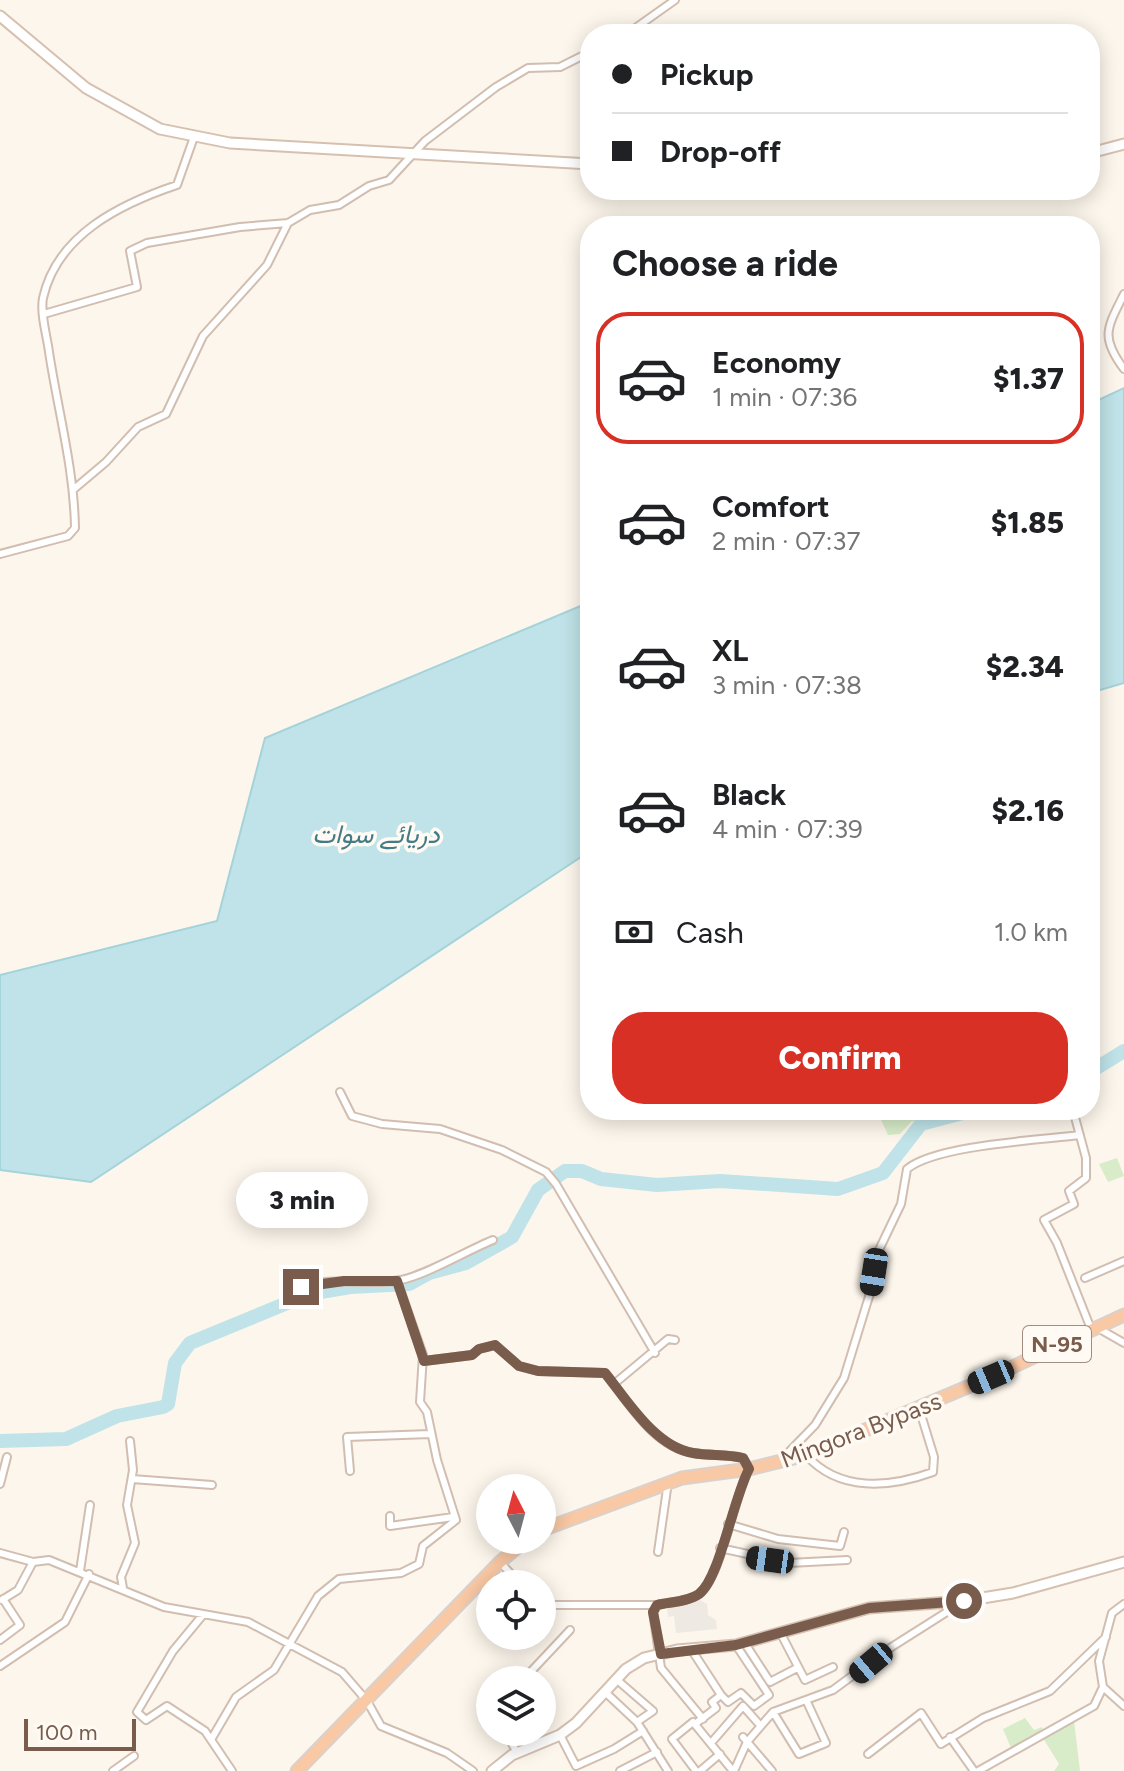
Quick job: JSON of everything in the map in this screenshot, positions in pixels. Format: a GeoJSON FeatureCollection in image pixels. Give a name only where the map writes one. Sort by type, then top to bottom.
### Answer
{"type":"FeatureCollection","features":[{"type":"Feature","properties":{"kind":"highway","name":"Mingora Bypass"},"geometry":{"type":"LineString","coordinates":[[556,1525],[668,1482],[777,1464],[806,1455],[919,1408],[1124,1315]]}},
{"type":"Feature","properties":{"kind":"highway"},"geometry":{"type":"LineString","coordinates":[[297,1771],[509,1554]]}},
{"type":"Feature","properties":{"kind":"main road"},"geometry":{"type":"LineString","coordinates":[[0,16],[86,88],[160,129],[230,143],[580,163]]}},
{"type":"Feature","properties":{"kind":"main road"},"geometry":{"type":"LineString","coordinates":[[1100,150],[1124,144]]}},
{"type":"Feature","properties":{"kind":"main road"},"geometry":{"type":"LineString","coordinates":[[492,1771],[517,1753],[560,1735],[576,1723],[616,1679],[644,1658],[740,1644],[869,1608],[964,1601],[1013,1593],[1124,1562]]}},
{"type":"Feature","properties":{"kind":"street"},"geometry":{"type":"LineString","coordinates":[[641,24],[675,0]]}},
{"type":"Feature","properties":{"kind":"street"},"geometry":{"type":"LineString","coordinates":[[44,314],[137,287],[130,251],[147,243],[240,227],[288,223],[310,210],[339,205],[369,186],[389,180],[425,141],[496,87],[528,68],[560,67],[580,57]]}},
{"type":"Feature","properties":{"kind":"street"},"geometry":{"type":"LineString","coordinates":[[0,554],[68,536],[75,528],[74,489],[42,301],[54,264],[83,232],[119,210],[177,185],[194,137]]}},
{"type":"Feature","properties":{"kind":"street"},"geometry":{"type":"LineString","coordinates":[[74,489],[138,427],[166,414],[203,336],[267,265],[288,223]]}},
{"type":"Feature","properties":{"kind":"street"},"geometry":{"type":"LineString","coordinates":[[1124,294],[1109,329],[1108,347],[1124,369]]}},
{"type":"Feature","properties":{"kind":"street"},"geometry":{"type":"LineString","coordinates":[[340,1092],[352,1116],[382,1124],[440,1129],[502,1150],[546,1172],[655,1353]]}},
{"type":"Feature","properties":{"kind":"street"},"geometry":{"type":"LineString","coordinates":[[1076,1120],[1086,1158],[1086,1178],[1069,1191],[1074,1204],[1044,1220],[1062,1253],[1093,1328],[1124,1343]]}},
{"type":"Feature","properties":{"kind":"street"},"geometry":{"type":"LineString","coordinates":[[777,1464],[815,1425],[832,1403],[844,1378],[871,1290],[877,1254],[901,1204],[907,1169],[930,1157],[964,1150],[1080,1135]]}},
{"type":"Feature","properties":{"kind":"street"},"geometry":{"type":"LineString","coordinates":[[301,1287],[344,1281],[397,1281],[419,1275],[493,1240]]}},
{"type":"Feature","properties":{"kind":"street"},"geometry":{"type":"LineString","coordinates":[[1085,1278],[1124,1261]]}},
{"type":"Feature","properties":{"kind":"street"},"geometry":{"type":"LineString","coordinates":[[212,1738],[236,1697],[274,1670],[292,1646],[301,1622],[318,1596],[339,1579],[401,1573],[419,1564],[423,1546],[456,1520],[430,1434],[427,1412],[420,1402],[424,1361],[397,1281]]}},
{"type":"Feature","properties":{"kind":"street"},"geometry":{"type":"LineString","coordinates":[[614,1384],[655,1353],[668,1339],[675,1340]]}},
{"type":"Feature","properties":{"kind":"street"},"geometry":{"type":"LineString","coordinates":[[424,1361],[472,1355],[479,1349],[495,1345],[519,1366],[538,1371],[605,1373],[639,1418],[668,1442],[692,1453],[743,1458],[749,1469],[720,1548],[713,1580],[697,1596],[657,1605],[556,1605]]}},
{"type":"Feature","properties":{"kind":"street"},"geometry":{"type":"LineString","coordinates":[[806,1455],[819,1470],[835,1479],[856,1483],[898,1481],[933,1472],[934,1457],[919,1408]]}},
{"type":"Feature","properties":{"kind":"street"},"geometry":{"type":"LineString","coordinates":[[350,1471],[347,1437],[430,1434]]}},
{"type":"Feature","properties":{"kind":"street"},"geometry":{"type":"LineString","coordinates":[[123,1588],[121,1577],[135,1543],[127,1505],[132,1479],[130,1441]]}},
{"type":"Feature","properties":{"kind":"street"},"geometry":{"type":"LineString","coordinates":[[0,1484],[7,1457]]}},
{"type":"Feature","properties":{"kind":"street"},"geometry":{"type":"LineString","coordinates":[[132,1479],[212,1485]]}},
{"type":"Feature","properties":{"kind":"street"},"geometry":{"type":"LineString","coordinates":[[658,1552],[668,1482]]}},
{"type":"Feature","properties":{"kind":"street"},"geometry":{"type":"LineString","coordinates":[[80,1571],[90,1505]]}},
{"type":"Feature","properties":{"kind":"street"},"geometry":{"type":"LineString","coordinates":[[390,1516],[390,1526],[453,1517]]}},
{"type":"Feature","properties":{"kind":"street"},"geometry":{"type":"LineString","coordinates":[[728,1524],[818,1545],[840,1546],[844,1532]]}},
{"type":"Feature","properties":{"kind":"street"},"geometry":{"type":"LineString","coordinates":[[720,1548],[789,1563],[847,1560]]}},
{"type":"Feature","properties":{"kind":"street"},"geometry":{"type":"LineString","coordinates":[[0,1553],[33,1562],[49,1560],[123,1588],[145,1601],[202,1616],[248,1622],[342,1672],[367,1701],[381,1726],[447,1753],[473,1771]]}},
{"type":"Feature","properties":{"kind":"street"},"geometry":{"type":"LineString","coordinates":[[0,1640],[20,1625],[1,1600],[18,1590],[33,1562]]}},
{"type":"Feature","properties":{"kind":"street"},"geometry":{"type":"LineString","coordinates":[[500,1562],[507,1570]]}},
{"type":"Feature","properties":{"kind":"street"},"geometry":{"type":"LineString","coordinates":[[0,1666],[65,1622],[89,1574]]}},
{"type":"Feature","properties":{"kind":"street"},"geometry":{"type":"LineString","coordinates":[[734,1771],[745,1740],[773,1712],[807,1702],[855,1676],[890,1648],[964,1601]]}},
{"type":"Feature","properties":{"kind":"street"},"geometry":{"type":"LineString","coordinates":[[950,1737],[976,1771],[1094,1706],[1103,1687],[1099,1661],[1112,1613],[1124,1604]]}},
{"type":"Feature","properties":{"kind":"street"},"geometry":{"type":"LineString","coordinates":[[657,1605],[653,1612],[661,1668],[703,1719]]}},
{"type":"Feature","properties":{"kind":"street"},"geometry":{"type":"LineString","coordinates":[[202,1616],[173,1651],[137,1712],[146,1720],[167,1706],[212,1738],[232,1771]]}},
{"type":"Feature","properties":{"kind":"street"},"geometry":{"type":"LineString","coordinates":[[536,1666],[570,1630]]}},
{"type":"Feature","properties":{"kind":"street"},"geometry":{"type":"LineString","coordinates":[[780,1632],[805,1680],[833,1667]]}},
{"type":"Feature","properties":{"kind":"street"},"geometry":{"type":"LineString","coordinates":[[868,1754],[921,1713],[941,1744],[983,1718],[1050,1691],[1106,1637]]}},
{"type":"Feature","properties":{"kind":"street"},"geometry":{"type":"LineString","coordinates":[[740,1644],[770,1682],[797,1668]]}},
{"type":"Feature","properties":{"kind":"street"},"geometry":{"type":"LineString","coordinates":[[691,1649],[728,1702],[741,1693],[754,1706],[769,1695],[740,1644]]}},
{"type":"Feature","properties":{"kind":"street"},"geometry":{"type":"LineString","coordinates":[[616,1679],[653,1711],[637,1722]]}},
{"type":"Feature","properties":{"kind":"street"},"geometry":{"type":"LineString","coordinates":[[1103,1687],[1124,1706]]}},
{"type":"Feature","properties":{"kind":"street"},"geometry":{"type":"LineString","coordinates":[[604,1691],[637,1722],[668,1771]]}},
{"type":"Feature","properties":{"kind":"street"},"geometry":{"type":"LineString","coordinates":[[720,1754],[698,1771],[672,1739],[716,1708],[712,1702],[721,1695]]}},
{"type":"Feature","properties":{"kind":"street"},"geometry":{"type":"LineString","coordinates":[[773,1712],[799,1754],[826,1743],[807,1702]]}},
{"type":"Feature","properties":{"kind":"street"},"geometry":{"type":"LineString","coordinates":[[711,1743],[743,1706],[759,1724]]}},
{"type":"Feature","properties":{"kind":"street"},"geometry":{"type":"LineString","coordinates":[[695,1724],[734,1771]]}},
{"type":"Feature","properties":{"kind":"street"},"geometry":{"type":"LineString","coordinates":[[566,1771],[614,1749],[643,1731]]}},
{"type":"Feature","properties":{"kind":"street"},"geometry":{"type":"LineString","coordinates":[[560,1735],[576,1766]]}},
{"type":"Feature","properties":{"kind":"street"},"geometry":{"type":"LineString","coordinates":[[745,1740],[772,1771]]}},
{"type":"Feature","properties":{"kind":"street"},"geometry":{"type":"LineString","coordinates":[[513,1746],[517,1753]]}},
{"type":"Feature","properties":{"kind":"street"},"geometry":{"type":"LineString","coordinates":[[620,1771],[657,1752]]}},
{"type":"Feature","properties":{"kind":"street"},"geometry":{"type":"LineString","coordinates":[[113,1771],[134,1756]]}},
{"type":"Feature","properties":{"kind":"shaded area"},"geometry":{"type":"Polygon","coordinates":[[[700,1600],[707,1604],[708,1615],[716,1620],[717,1629],[676,1633],[674,1616],[668,1617],[667,1607],[700,1600]]]}},
{"type":"Feature","properties":{"kind":"green space"},"geometry":{"type":"Polygon","coordinates":[[[881,1120],[917,1120],[900,1134],[888,1135],[881,1120]]]}},
{"type":"Feature","properties":{"kind":"green space"},"geometry":{"type":"Polygon","coordinates":[[[1117,1158],[1124,1176],[1108,1182],[1099,1164],[1117,1158]]]}},
{"type":"Feature","properties":{"kind":"green space"},"geometry":{"type":"Polygon","coordinates":[[[1025,1718],[1034,1730],[1042,1727],[1043,1731],[1011,1748],[1003,1729],[1025,1718]]]}},
{"type":"Feature","properties":{"kind":"green space"},"geometry":{"type":"Polygon","coordinates":[[[1074,1721],[1080,1771],[1054,1771],[1059,1764],[1043,1738],[1074,1721]]]}},
{"type":"Feature","properties":{"kind":"water"},"geometry":{"type":"Polygon","coordinates":[[[1124,388],[1124,683],[1100,690],[1100,399],[1124,388]]]}},
{"type":"Feature","properties":{"kind":"water","name":"دریائے سوات"},"geometry":{"type":"Polygon","coordinates":[[[580,606],[580,858],[91,1182],[0,1170],[0,975],[217,921],[265,738],[580,606]]]}},
{"type":"Feature","properties":{"kind":"waterway"},"geometry":{"type":"LineString","coordinates":[[1100,1066],[1124,1051]]}},
{"type":"Feature","properties":{"kind":"waterway"},"geometry":{"type":"LineString","coordinates":[[0,1441],[66,1439],[117,1416],[163,1407],[168,1404],[175,1363],[190,1343],[309,1294],[350,1287],[409,1284],[429,1273],[466,1263],[512,1237],[538,1190],[565,1171],[582,1171],[601,1179],[657,1185],[720,1181],[838,1189],[883,1173],[921,1124],[936,1120]]}},
{"type":"Feature","properties":{"kind":"route"},"geometry":{"type":"LineString","coordinates":[[301,1287],[344,1281],[397,1281],[424,1361],[472,1355],[479,1349],[495,1345],[519,1366],[538,1371],[555,1369],[605,1373],[626,1396],[639,1418],[668,1442],[692,1453],[743,1458],[749,1469],[739,1489],[713,1580],[697,1596],[657,1605],[653,1612],[661,1654],[736,1645],[869,1608],[964,1601]]}}]}
